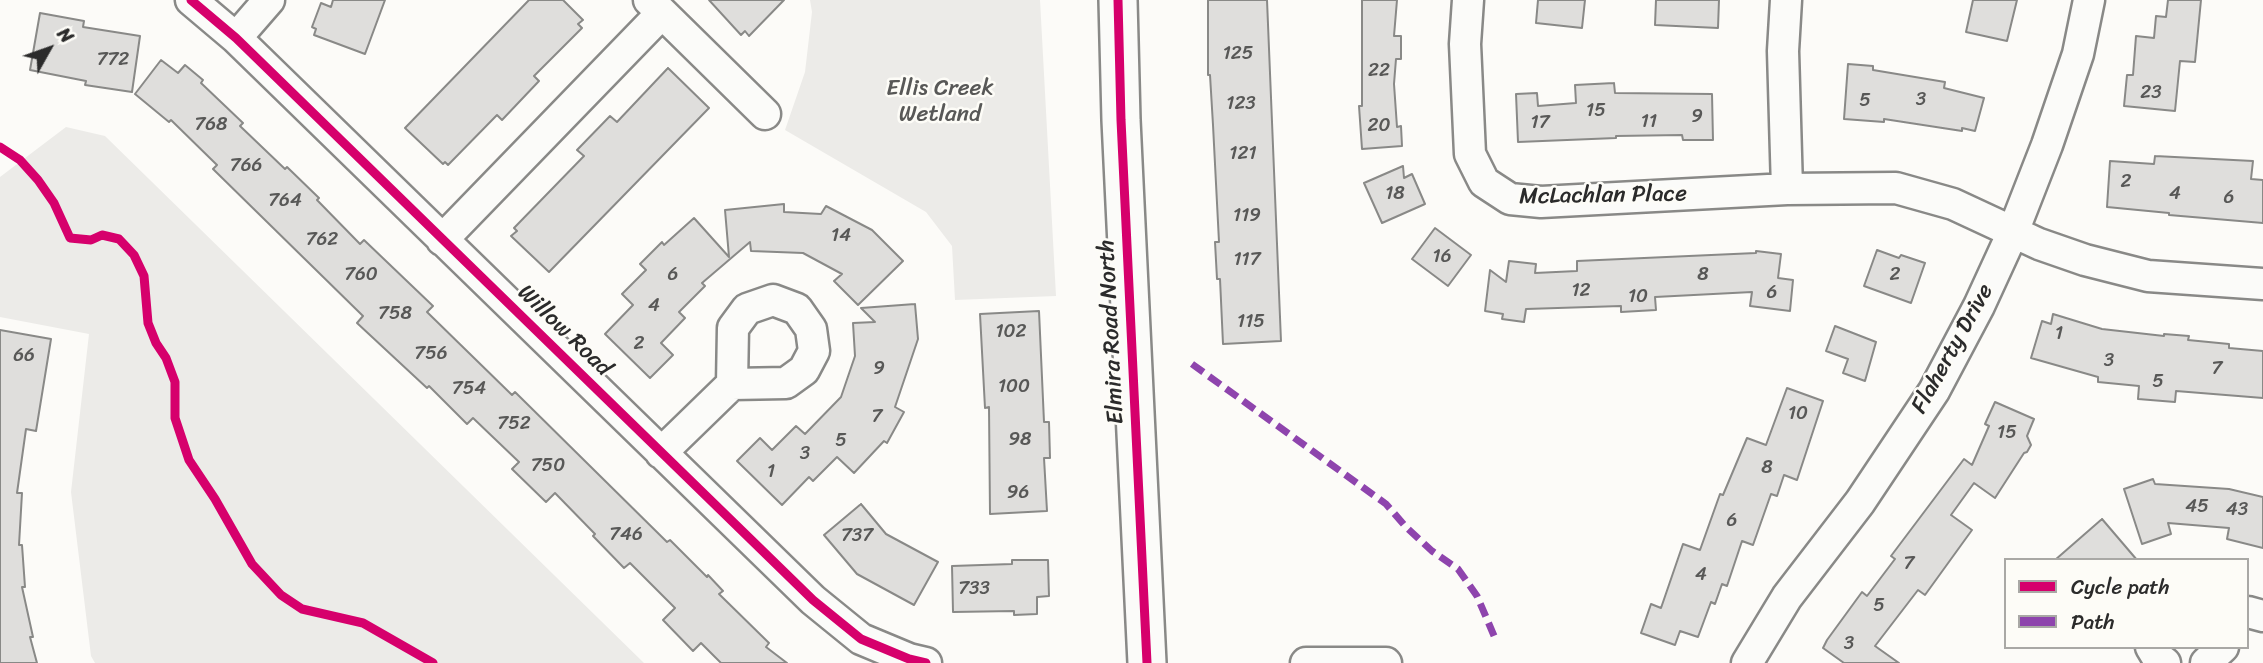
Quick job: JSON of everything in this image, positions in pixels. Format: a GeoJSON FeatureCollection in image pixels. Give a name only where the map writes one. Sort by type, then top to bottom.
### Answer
{"type":"FeatureCollection","features":[{"type":"Feature","properties":{"kind":"main road","name":"Elmira Road North"},"geometry":{"type":"LineString","coordinates":[[1118,0],[1121,120],[1147,663]]}},
{"type":"Feature","properties":{"kind":"street","name":"Willow Road"},"geometry":{"type":"LineString","coordinates":[[191,0],[236,38],[813,600],[860,639],[926,663]]}},
{"type":"Feature","properties":{"kind":"street"},"geometry":{"type":"LineString","coordinates":[[236,38],[270,0]]}},
{"type":"Feature","properties":{"kind":"street","name":"McLachlan Place"},"geometry":{"type":"LineString","coordinates":[[1468,0],[1465,44],[1469,154],[1484,182],[1510,199],[1541,202],[1787,189],[1896,188],[1953,204],[2013,232],[2085,260],[2148,276],[2263,284]]}},
{"type":"Feature","properties":{"kind":"street"},"geometry":{"type":"LineString","coordinates":[[1786,0],[1783,51],[1787,189]]}},
{"type":"Feature","properties":{"kind":"street","name":"Flaherty Drive"},"geometry":{"type":"LineString","coordinates":[[1747,663],[1787,597],[1860,502],[1934,391],[1979,306],[2013,232],[2047,145],[2078,54],[2089,0]]}},
{"type":"Feature","properties":{"kind":"street"},"geometry":{"type":"LineString","coordinates":[[442,240],[655,7],[765,114]]}},
{"type":"Feature","properties":{"kind":"street"},"geometry":{"type":"LineString","coordinates":[[661,453],[732,384]]}},
{"type":"Feature","properties":{"kind":"street"},"geometry":{"type":"LineString","coordinates":[[2152,649],[2165,663]]}},
{"type":"Feature","properties":{"kind":"street"},"geometry":{"type":"LineString","coordinates":[[2206,663],[2221,649]]}},
{"type":"Feature","properties":{"kind":"street"},"geometry":{"type":"LineString","coordinates":[[1306,663],[1386,663]]}},
{"type":"Feature","properties":{"kind":"green space","name":"Ellis Creek Wetland"},"geometry":{"type":"Polygon","coordinates":[[[810,0],[1040,0],[1056,296],[955,300],[952,246],[926,212],[785,130],[805,72],[812,12],[810,0]]]}},
{"type":"Feature","properties":{"kind":"green space"},"geometry":{"type":"Polygon","coordinates":[[[66,127],[105,136],[644,663],[95,663],[91,656],[71,492],[89,334],[0,317],[0,177],[66,127]]]}},
{"type":"Feature","properties":{"kind":"building"},"geometry":{"type":"Polygon","coordinates":[[[333,0],[385,0],[365,54],[314,35],[316,29],[312,27],[321,3],[331,7],[333,0]]]}},
{"type":"Feature","properties":{"kind":"building"},"geometry":{"type":"Polygon","coordinates":[[[529,0],[563,0],[583,20],[578,24],[582,28],[534,76],[539,81],[502,120],[497,115],[448,165],[445,162],[443,164],[405,128],[529,0]]]}},
{"type":"Feature","properties":{"kind":"building"},"geometry":{"type":"Polygon","coordinates":[[[709,0],[784,0],[749,36],[745,31],[741,35],[709,0]]]}},
{"type":"Feature","properties":{"kind":"building"},"geometry":{"type":"Polygon","coordinates":[[[1208,0],[1267,0],[1281,341],[1223,344],[1215,242],[1219,242],[1208,75],[1208,0]]]}},
{"type":"Feature","properties":{"kind":"building"},"geometry":{"type":"Polygon","coordinates":[[[1362,0],[1397,0],[1394,36],[1401,36],[1401,59],[1396,59],[1394,84],[1397,127],[1401,126],[1402,146],[1362,149],[1359,106],[1362,106],[1362,0]]]}},
{"type":"Feature","properties":{"kind":"building"},"geometry":{"type":"Polygon","coordinates":[[[1538,0],[1585,0],[1582,28],[1536,23],[1538,0]]]}},
{"type":"Feature","properties":{"kind":"building"},"geometry":{"type":"Polygon","coordinates":[[[1656,0],[1719,0],[1718,28],[1655,25],[1656,0]]]}},
{"type":"Feature","properties":{"kind":"building"},"geometry":{"type":"Polygon","coordinates":[[[1973,0],[2017,0],[2007,41],[1966,32],[1973,0]]]}},
{"type":"Feature","properties":{"kind":"building"},"geometry":{"type":"Polygon","coordinates":[[[2168,0],[2201,0],[2195,62],[2180,61],[2175,111],[2124,106],[2127,75],[2133,75],[2136,36],[2154,38],[2156,16],[2166,17],[2168,0]]]}},
{"type":"Feature","properties":{"kind":"building"},"geometry":{"type":"Polygon","coordinates":[[[40,13],[84,21],[83,27],[140,36],[132,92],[85,85],[86,81],[30,70],[40,13]]]}},
{"type":"Feature","properties":{"kind":"building"},"geometry":{"type":"Polygon","coordinates":[[[161,60],[178,73],[185,65],[203,80],[201,83],[243,123],[240,126],[319,198],[317,200],[360,244],[364,240],[433,306],[427,312],[512,395],[515,392],[667,542],[670,540],[707,577],[708,575],[723,591],[719,594],[769,643],[766,647],[787,663],[721,663],[701,643],[693,651],[663,620],[675,608],[630,563],[624,568],[555,493],[546,502],[512,469],[519,462],[473,418],[467,424],[429,386],[427,388],[357,323],[363,316],[213,169],[217,165],[171,120],[169,122],[135,94],[161,60]]]}},
{"type":"Feature","properties":{"kind":"building"},"geometry":{"type":"Polygon","coordinates":[[[1848,64],[1873,66],[1873,70],[1945,82],[1944,88],[1984,98],[1975,131],[1884,119],[1884,122],[1844,119],[1848,64]]]}},
{"type":"Feature","properties":{"kind":"building"},"geometry":{"type":"Polygon","coordinates":[[[668,68],[709,108],[549,272],[511,236],[517,231],[514,228],[584,156],[577,150],[610,116],[617,122],[668,68]]]}},
{"type":"Feature","properties":{"kind":"building"},"geometry":{"type":"Polygon","coordinates":[[[1614,83],[1615,93],[1712,94],[1713,140],[1683,140],[1682,135],[1518,142],[1516,94],[1537,93],[1538,106],[1576,103],[1575,85],[1614,83]]]}},
{"type":"Feature","properties":{"kind":"building"},"geometry":{"type":"Polygon","coordinates":[[[2155,156],[2253,161],[2251,179],[2263,180],[2263,223],[2107,207],[2110,161],[2154,164],[2155,156]]]}},
{"type":"Feature","properties":{"kind":"building"},"geometry":{"type":"Polygon","coordinates":[[[1403,166],[1404,178],[1412,174],[1425,204],[1382,223],[1364,183],[1403,166]]]}},
{"type":"Feature","properties":{"kind":"building"},"geometry":{"type":"Polygon","coordinates":[[[784,204],[784,212],[821,214],[826,206],[872,230],[903,261],[858,305],[834,281],[842,274],[803,253],[751,251],[750,242],[702,283],[705,286],[679,312],[685,318],[661,343],[673,355],[650,378],[605,334],[633,305],[622,294],[646,270],[640,264],[662,242],[664,245],[694,218],[729,257],[725,210],[784,204]]]}},
{"type":"Feature","properties":{"kind":"building"},"geometry":{"type":"Polygon","coordinates":[[[1435,228],[1471,255],[1448,286],[1412,259],[1435,228]]]}},
{"type":"Feature","properties":{"kind":"building"},"geometry":{"type":"Polygon","coordinates":[[[1877,250],[1925,263],[1911,303],[1864,286],[1877,250]]]}},
{"type":"Feature","properties":{"kind":"building"},"geometry":{"type":"Polygon","coordinates":[[[1756,251],[1781,254],[1778,278],[1793,280],[1790,311],[1750,306],[1752,292],[1655,297],[1656,310],[1621,312],[1621,306],[1526,309],[1524,322],[1502,319],[1503,314],[1485,311],[1490,270],[1506,282],[1509,261],[1536,264],[1535,273],[1577,271],[1577,261],[1756,251]]]}},
{"type":"Feature","properties":{"kind":"building"},"geometry":{"type":"Polygon","coordinates":[[[915,304],[918,339],[895,407],[904,412],[887,443],[884,441],[854,473],[837,457],[813,481],[809,477],[782,505],[737,461],[760,438],[772,450],[796,426],[805,434],[841,397],[855,356],[853,323],[875,322],[861,308],[915,304]]]}},
{"type":"Feature","properties":{"kind":"building"},"geometry":{"type":"Polygon","coordinates":[[[1039,311],[1044,422],[1049,422],[1050,458],[1044,458],[1047,511],[990,514],[989,407],[985,408],[980,314],[1039,311]]]}},
{"type":"Feature","properties":{"kind":"building"},"geometry":{"type":"Polygon","coordinates":[[[2053,314],[2102,329],[2189,336],[2188,340],[2263,351],[2263,398],[2176,391],[2175,402],[2138,399],[2139,386],[2098,382],[2098,377],[2031,358],[2042,321],[2051,324],[2053,314]]]}},
{"type":"Feature","properties":{"kind":"building"},"geometry":{"type":"Polygon","coordinates":[[[1835,326],[1876,342],[1865,381],[1843,373],[1848,359],[1826,351],[1835,326]]]}},
{"type":"Feature","properties":{"kind":"building"},"geometry":{"type":"Polygon","coordinates":[[[0,330],[51,339],[36,431],[26,429],[17,493],[22,493],[19,545],[22,545],[25,587],[22,587],[37,663],[0,663],[0,330]]]}},
{"type":"Feature","properties":{"kind":"building"},"geometry":{"type":"Polygon","coordinates":[[[1787,388],[1823,401],[1797,480],[1784,475],[1777,496],[1771,494],[1753,545],[1742,541],[1727,586],[1722,584],[1715,604],[1711,602],[1698,637],[1680,631],[1675,645],[1641,633],[1651,604],[1661,608],[1683,544],[1700,550],[1720,494],[1723,495],[1747,438],[1766,445],[1787,388]]]}},
{"type":"Feature","properties":{"kind":"building"},"geometry":{"type":"Polygon","coordinates":[[[1995,402],[2034,419],[2027,436],[2031,445],[2027,452],[1995,498],[1974,483],[1951,515],[1972,530],[1925,595],[1918,590],[1875,646],[1899,663],[1844,663],[1823,648],[1827,640],[1862,592],[1867,596],[1895,559],[1891,556],[1964,459],[1972,465],[1989,426],[1985,424],[1995,402]]]}},
{"type":"Feature","properties":{"kind":"building"},"geometry":{"type":"Polygon","coordinates":[[[2153,479],[2155,484],[2229,489],[2263,497],[2263,548],[2227,539],[2229,528],[2168,523],[2171,534],[2142,544],[2124,489],[2153,479]]]}},
{"type":"Feature","properties":{"kind":"building"},"geometry":{"type":"Polygon","coordinates":[[[861,504],[886,534],[938,562],[914,605],[857,574],[824,535],[861,504]]]}},
{"type":"Feature","properties":{"kind":"building"},"geometry":{"type":"Polygon","coordinates":[[[2102,519],[2135,558],[2057,558],[2102,519]]]}},
{"type":"Feature","properties":{"kind":"building"},"geometry":{"type":"Polygon","coordinates":[[[1012,560],[1048,560],[1049,596],[1037,597],[1037,614],[1014,615],[1014,611],[953,612],[952,566],[1012,564],[1012,560]]]}},
{"type":"Feature","properties":{"kind":"marked path"},"geometry":{"type":"LineString","coordinates":[[1192,364],[1386,504],[1432,551],[1458,569],[1477,596],[1495,638]]}},
{"type":"Feature","properties":{"kind":"cycle path"},"geometry":{"type":"LineString","coordinates":[[191,0],[236,38],[813,600],[861,639],[909,659],[926,663]]}},
{"type":"Feature","properties":{"kind":"cycle path"},"geometry":{"type":"LineString","coordinates":[[1118,0],[1121,120],[1147,663]]}},
{"type":"Feature","properties":{"kind":"cycle path"},"geometry":{"type":"LineString","coordinates":[[0,147],[20,160],[38,180],[54,203],[70,238],[91,240],[102,235],[119,239],[134,255],[144,276],[148,323],[175,382],[175,418],[189,460],[252,564],[281,595],[302,609],[363,623],[433,663]]}}]}
